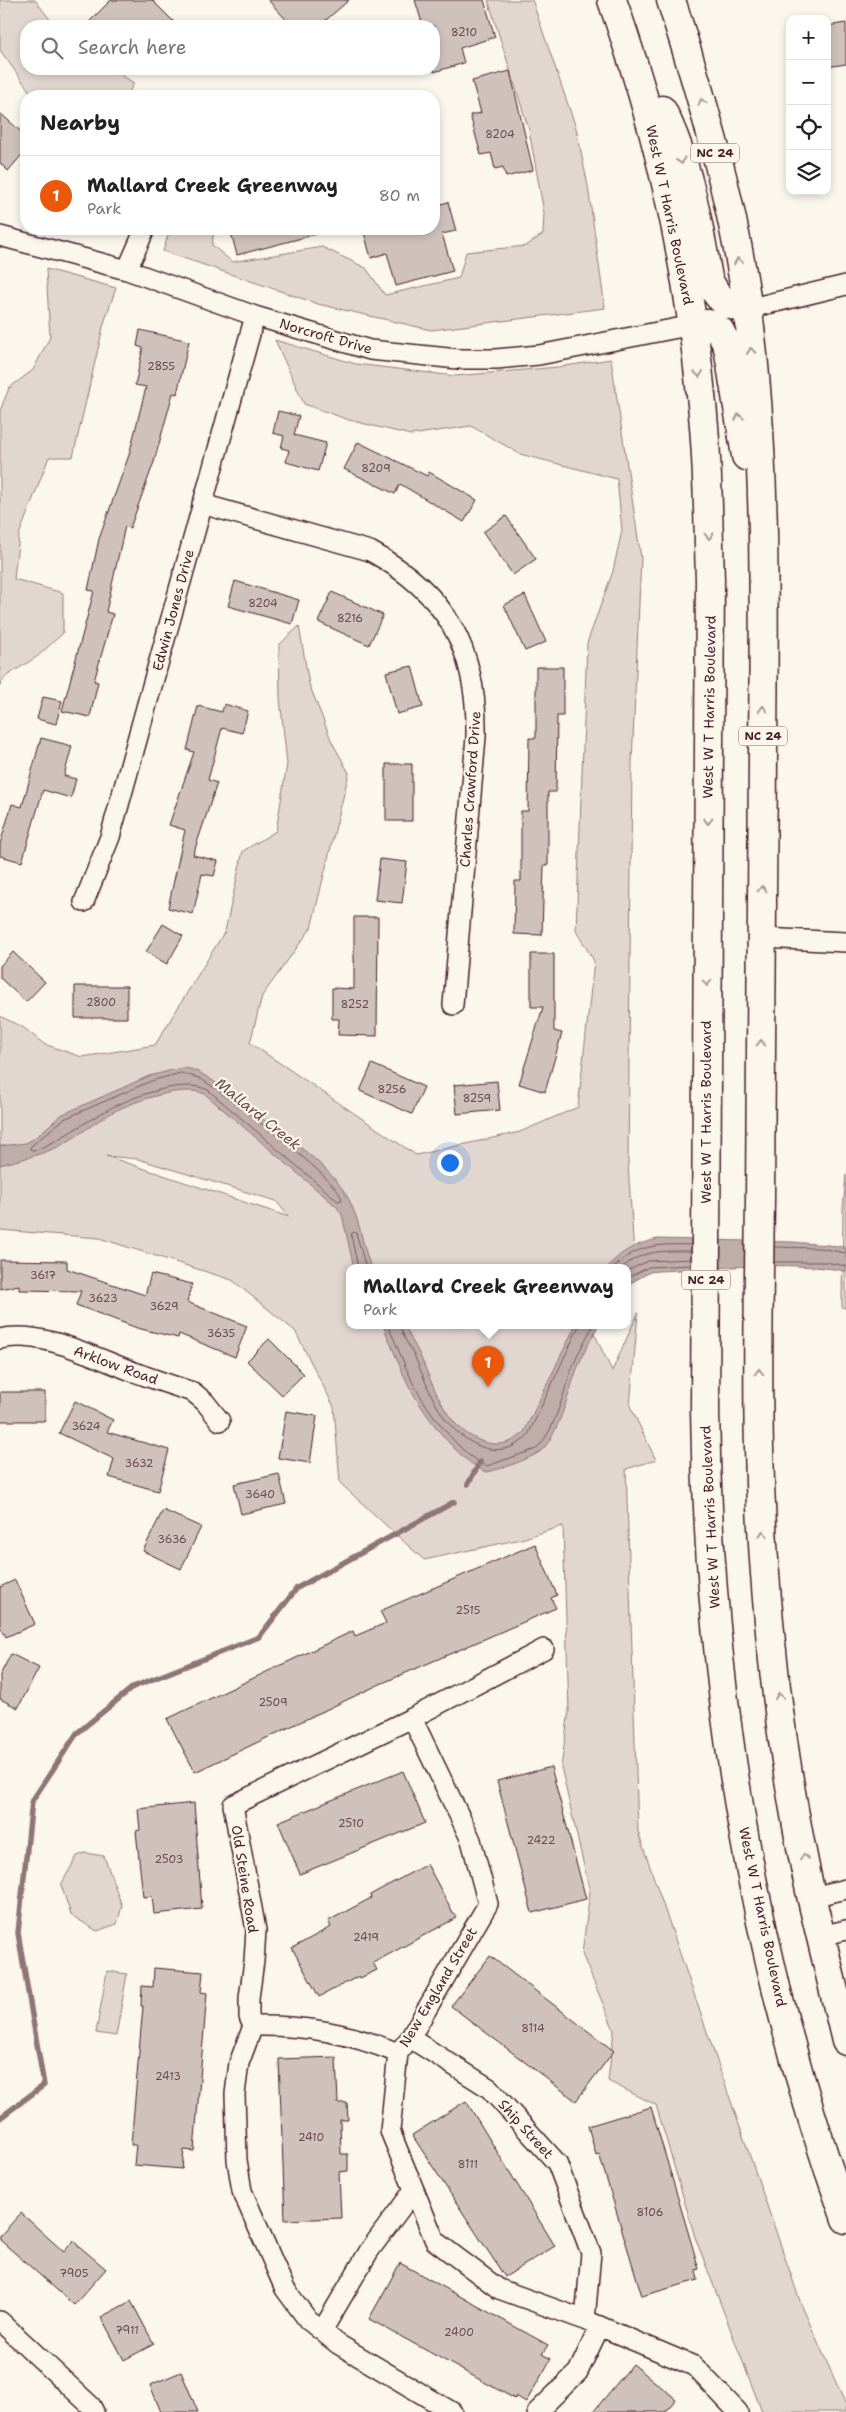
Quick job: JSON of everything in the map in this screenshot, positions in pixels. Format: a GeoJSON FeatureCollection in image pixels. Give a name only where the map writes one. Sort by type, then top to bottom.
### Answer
{"type":"FeatureCollection","features":[{"type":"Feature","properties":{"kind":"main road","name":"West W T Harris Boulevard"},"geometry":{"type":"LineString","coordinates":[[612,0],[625,37],[661,166],[678,240],[693,325],[702,396],[710,580],[705,1418],[706,1482],[713,1605],[730,1745],[749,1864],[796,2062],[846,2219]]}},
{"type":"Feature","properties":{"kind":"main road","name":"NC 24"},"geometry":{"type":"LineString","coordinates":[[670,0],[693,71],[722,178],[747,309],[760,452],[764,573],[759,1450],[762,1521],[774,1659],[794,1800],[812,1897],[834,1933],[846,2040]]}},
{"type":"Feature","properties":{"kind":"main road"},"geometry":{"type":"LineString","coordinates":[[625,37],[670,126],[690,192],[712,290],[724,303],[732,307],[747,309]]}},
{"type":"Feature","properties":{"kind":"main road"},"geometry":{"type":"LineString","coordinates":[[693,325],[709,324],[715,327],[720,331],[728,347],[743,440],[763,534]]}},
{"type":"Feature","properties":{"kind":"street"},"geometry":{"type":"LineString","coordinates":[[127,270],[142,235]]}},
{"type":"Feature","properties":{"kind":"street","name":"Norcroft Drive"},"geometry":{"type":"LineString","coordinates":[[0,236],[127,270],[255,316],[370,350],[458,359],[496,359],[539,355],[693,325]]}},
{"type":"Feature","properties":{"kind":"street"},"geometry":{"type":"LineString","coordinates":[[747,309],[846,285]]}},
{"type":"Feature","properties":{"kind":"street","name":"Edwin Jones Drive"},"geometry":{"type":"LineString","coordinates":[[84,902],[110,837],[255,316]]}},
{"type":"Feature","properties":{"kind":"street","name":"Charles Crawford Drive"},"geometry":{"type":"LineString","coordinates":[[202,504],[370,551],[396,565],[419,584],[447,617],[462,645],[472,675],[477,706],[452,1005]]}},
{"type":"Feature","properties":{"kind":"street"},"geometry":{"type":"LineString","coordinates":[[762,938],[846,942]]}},
{"type":"Feature","properties":{"kind":"street","name":"Arklow Road"},"geometry":{"type":"LineString","coordinates":[[0,1339],[8,1337],[44,1341],[77,1350],[193,1392],[205,1402],[220,1421]]}},
{"type":"Feature","properties":{"kind":"street","name":"Old Steine Road"},"geometry":{"type":"LineString","coordinates":[[253,2026],[249,2017],[249,1998],[256,1930],[233,1805],[412,1718],[544,1649]]}},
{"type":"Feature","properties":{"kind":"street","name":"New England Street"},"geometry":{"type":"LineString","coordinates":[[412,1718],[471,1840],[488,1904],[410,2038],[398,2053],[390,2131],[435,2241],[499,2289],[592,2322],[694,2366],[738,2412]]}},
{"type":"Feature","properties":{"kind":"street"},"geometry":{"type":"LineString","coordinates":[[812,1897],[846,1889]]}},
{"type":"Feature","properties":{"kind":"street"},"geometry":{"type":"LineString","coordinates":[[398,2053],[360,2039],[327,2031],[292,2026],[253,2026],[239,2063],[235,2094],[238,2160],[242,2191],[285,2289],[308,2320],[338,2344],[452,2412]]}},
{"type":"Feature","properties":{"kind":"street","name":"Ship Street"},"geometry":{"type":"LineString","coordinates":[[410,2038],[489,2088],[557,2164],[591,2253],[592,2322],[578,2372],[537,2412]]}},
{"type":"Feature","properties":{"kind":"street"},"geometry":{"type":"LineString","coordinates":[[322,2331],[369,2251],[414,2190]]}},
{"type":"Feature","properties":{"kind":"street"},"geometry":{"type":"LineString","coordinates":[[0,2321],[91,2406],[94,2412]]}},
{"type":"Feature","properties":{"kind":"shaded area"},"geometry":{"type":"Polygon","coordinates":[[[0,0],[35,0],[50,20],[20,20],[20,75],[120,75],[134,83],[130,90],[29,90],[0,50],[0,0]]]}},
{"type":"Feature","properties":{"kind":"shaded area"},"geometry":{"type":"Polygon","coordinates":[[[488,0],[532,0],[576,128],[588,186],[605,308],[431,330],[318,304],[163,251],[168,235],[213,235],[212,245],[232,262],[322,247],[366,268],[385,295],[459,278],[466,252],[526,246],[543,234],[544,213],[529,130],[488,0]]]}},
{"type":"Feature","properties":{"kind":"shaded area"},"geometry":{"type":"Polygon","coordinates":[[[46,269],[116,288],[104,323],[73,457],[49,457],[19,535],[14,579],[63,593],[63,633],[38,656],[5,677],[0,685],[0,411],[9,388],[33,370],[50,337],[46,269]]]}},
{"type":"Feature","properties":{"kind":"shaded area"},"geometry":{"type":"Polygon","coordinates":[[[275,340],[356,364],[455,376],[558,367],[611,359],[641,558],[632,762],[628,1164],[635,1269],[631,1269],[631,1264],[346,1264],[346,1329],[594,1329],[593,1331],[612,1371],[638,1313],[630,1406],[656,1460],[626,1469],[638,1832],[801,2304],[846,2405],[846,2412],[762,2412],[695,2237],[656,2105],[608,2081],[614,2030],[582,1954],[590,1892],[561,1767],[569,1711],[563,1526],[521,1539],[424,1560],[340,1483],[334,1407],[295,1331],[232,1280],[99,1238],[0,1230],[0,1016],[24,1028],[44,1044],[82,1057],[155,1045],[225,931],[243,851],[276,831],[287,764],[280,698],[279,645],[299,626],[309,684],[332,742],[349,773],[311,928],[262,996],[250,1043],[416,1155],[520,1132],[578,1107],[594,961],[576,931],[587,643],[613,571],[622,530],[617,479],[520,454],[471,426],[411,435],[349,420],[304,404],[275,340]],[[106,1156],[289,1217],[276,1201],[138,1159],[106,1156]]]}},
{"type":"Feature","properties":{"kind":"shaded area"},"geometry":{"type":"Polygon","coordinates":[[[846,1175],[846,1308],[842,1307],[843,1209],[846,1175]]]}},
{"type":"Feature","properties":{"kind":"shaded area"},"geometry":{"type":"Polygon","coordinates":[[[85,1853],[104,1856],[122,1906],[117,1924],[97,1931],[71,1915],[61,1885],[77,1856],[85,1853]]]}},
{"type":"Feature","properties":{"kind":"shaded area"},"geometry":{"type":"Polygon","coordinates":[[[107,1971],[127,1974],[116,2036],[96,2033],[107,1971]]]}},
{"type":"Feature","properties":{"kind":"water"},"geometry":{"type":"Polygon","coordinates":[[[181,1068],[194,1070],[214,1082],[302,1148],[327,1171],[347,1196],[358,1223],[370,1264],[353,1264],[342,1215],[337,1207],[205,1094],[195,1091],[172,1092],[133,1103],[99,1120],[58,1147],[0,1165],[0,1146],[26,1143],[35,1138],[61,1115],[149,1076],[181,1068]]]}},
{"type":"Feature","properties":{"kind":"water"},"geometry":{"type":"Polygon","coordinates":[[[658,1239],[793,1242],[839,1246],[846,1249],[846,1271],[800,1266],[752,1266],[658,1271],[650,1272],[631,1283],[631,1264],[610,1264],[624,1252],[643,1243],[658,1239]]]}},
{"type":"Feature","properties":{"kind":"water"},"geometry":{"type":"Polygon","coordinates":[[[384,1329],[407,1329],[430,1380],[454,1422],[470,1436],[479,1440],[488,1443],[507,1443],[516,1439],[524,1432],[574,1329],[596,1329],[581,1359],[564,1408],[549,1441],[543,1449],[533,1456],[499,1469],[486,1472],[475,1466],[453,1447],[423,1410],[405,1379],[384,1329]]]}},
{"type":"Feature","properties":{"kind":"building"},"geometry":{"type":"Polygon","coordinates":[[[111,0],[152,0],[172,20],[91,20],[111,0]]]}},
{"type":"Feature","properties":{"kind":"building"},"geometry":{"type":"Polygon","coordinates":[[[268,0],[349,0],[326,20],[286,20],[268,0]]]}},
{"type":"Feature","properties":{"kind":"building"},"geometry":{"type":"Polygon","coordinates":[[[415,0],[484,0],[495,37],[460,48],[464,63],[440,70],[440,20],[421,20],[415,0]]]}},
{"type":"Feature","properties":{"kind":"building"},"geometry":{"type":"Polygon","coordinates":[[[846,23],[846,64],[831,66],[831,25],[846,23]]]}},
{"type":"Feature","properties":{"kind":"building"},"geometry":{"type":"Polygon","coordinates":[[[510,71],[533,170],[506,177],[503,167],[495,169],[491,153],[481,155],[470,115],[481,113],[472,81],[510,71]]]}},
{"type":"Feature","properties":{"kind":"building"},"geometry":{"type":"Polygon","coordinates":[[[0,113],[20,131],[20,157],[8,171],[0,163],[0,113]]]}},
{"type":"Feature","properties":{"kind":"building"},"geometry":{"type":"Polygon","coordinates":[[[448,202],[456,231],[442,234],[453,271],[396,286],[387,253],[371,258],[365,235],[440,235],[440,204],[448,202]]]}},
{"type":"Feature","properties":{"kind":"building"},"geometry":{"type":"Polygon","coordinates":[[[232,235],[313,235],[237,255],[232,235]]]}},
{"type":"Feature","properties":{"kind":"building"},"geometry":{"type":"Polygon","coordinates":[[[140,330],[189,341],[177,394],[173,393],[154,462],[130,528],[125,526],[106,612],[113,614],[94,681],[98,682],[90,717],[62,711],[94,591],[88,590],[99,539],[129,455],[146,387],[135,385],[143,348],[137,346],[140,330]]]}},
{"type":"Feature","properties":{"kind":"building"},"geometry":{"type":"Polygon","coordinates":[[[278,411],[299,416],[294,435],[326,443],[318,471],[286,462],[289,450],[281,448],[284,436],[273,433],[278,411]]]}},
{"type":"Feature","properties":{"kind":"building"},"geometry":{"type":"Polygon","coordinates":[[[358,442],[427,476],[429,472],[477,500],[464,522],[400,484],[395,494],[344,469],[358,442]]]}},
{"type":"Feature","properties":{"kind":"building"},"geometry":{"type":"Polygon","coordinates":[[[506,516],[536,559],[513,575],[483,532],[506,516]]]}},
{"type":"Feature","properties":{"kind":"building"},"geometry":{"type":"Polygon","coordinates":[[[235,581],[299,600],[292,624],[228,606],[235,581]]]}},
{"type":"Feature","properties":{"kind":"building"},"geometry":{"type":"Polygon","coordinates":[[[332,592],[383,615],[369,645],[318,622],[332,592]]]}},
{"type":"Feature","properties":{"kind":"building"},"geometry":{"type":"Polygon","coordinates":[[[525,595],[546,642],[525,651],[504,605],[525,595]]]}},
{"type":"Feature","properties":{"kind":"building"},"geometry":{"type":"Polygon","coordinates":[[[412,666],[423,707],[397,714],[386,672],[412,666]]]}},
{"type":"Feature","properties":{"kind":"building"},"geometry":{"type":"Polygon","coordinates":[[[536,667],[563,667],[563,716],[557,716],[556,792],[548,792],[548,865],[544,865],[542,935],[514,934],[515,881],[521,881],[521,811],[528,811],[529,738],[536,738],[536,667]]]}},
{"type":"Feature","properties":{"kind":"building"},"geometry":{"type":"Polygon","coordinates":[[[43,697],[62,701],[56,724],[37,719],[43,697]]]}},
{"type":"Feature","properties":{"kind":"building"},"geometry":{"type":"Polygon","coordinates":[[[224,704],[248,711],[242,733],[222,728],[208,780],[217,783],[193,855],[218,861],[214,876],[202,874],[193,914],[168,908],[185,830],[169,825],[194,752],[187,750],[198,706],[222,712],[224,704]]]}},
{"type":"Feature","properties":{"kind":"building"},"geometry":{"type":"Polygon","coordinates":[[[41,738],[72,746],[64,776],[76,779],[71,798],[43,790],[22,862],[0,856],[0,844],[12,804],[22,807],[41,738]]]}},
{"type":"Feature","properties":{"kind":"building"},"geometry":{"type":"Polygon","coordinates":[[[386,764],[412,764],[412,821],[386,821],[386,764]]]}},
{"type":"Feature","properties":{"kind":"building"},"geometry":{"type":"Polygon","coordinates":[[[380,859],[407,862],[402,903],[375,900],[380,859]]]}},
{"type":"Feature","properties":{"kind":"building"},"geometry":{"type":"Polygon","coordinates":[[[354,917],[378,917],[377,1036],[338,1035],[339,1019],[332,1019],[332,988],[354,989],[354,917]]]}},
{"type":"Feature","properties":{"kind":"building"},"geometry":{"type":"Polygon","coordinates":[[[163,924],[183,936],[167,964],[146,952],[163,924]]]}},
{"type":"Feature","properties":{"kind":"building"},"geometry":{"type":"Polygon","coordinates":[[[13,952],[45,982],[26,1002],[0,978],[0,966],[13,952]]]}},
{"type":"Feature","properties":{"kind":"building"},"geometry":{"type":"Polygon","coordinates":[[[531,954],[554,954],[554,1031],[562,1033],[545,1092],[519,1084],[543,1007],[531,1007],[531,954]]]}},
{"type":"Feature","properties":{"kind":"building"},"geometry":{"type":"Polygon","coordinates":[[[75,986],[127,986],[127,1018],[75,1018],[75,986]]]}},
{"type":"Feature","properties":{"kind":"building"},"geometry":{"type":"Polygon","coordinates":[[[372,1064],[424,1087],[412,1114],[360,1091],[372,1064]]]}},
{"type":"Feature","properties":{"kind":"building"},"geometry":{"type":"Polygon","coordinates":[[[497,1081],[500,1110],[457,1114],[454,1085],[497,1081]]]}},
{"type":"Feature","properties":{"kind":"building"},"geometry":{"type":"Polygon","coordinates":[[[0,1260],[67,1261],[67,1269],[145,1295],[151,1274],[192,1284],[187,1302],[247,1326],[235,1357],[179,1334],[178,1338],[137,1328],[76,1305],[81,1291],[19,1290],[19,1285],[0,1289],[0,1260]]]}},
{"type":"Feature","properties":{"kind":"building"},"geometry":{"type":"Polygon","coordinates":[[[269,1339],[304,1374],[282,1395],[247,1361],[269,1339]]]}},
{"type":"Feature","properties":{"kind":"building"},"geometry":{"type":"Polygon","coordinates":[[[0,1392],[45,1392],[45,1421],[0,1421],[0,1392]]]}},
{"type":"Feature","properties":{"kind":"building"},"geometry":{"type":"Polygon","coordinates":[[[75,1401],[113,1420],[107,1432],[169,1450],[158,1491],[109,1477],[114,1459],[59,1433],[75,1401]]]}},
{"type":"Feature","properties":{"kind":"building"},"geometry":{"type":"Polygon","coordinates":[[[286,1411],[317,1416],[310,1463],[278,1458],[286,1411]]]}},
{"type":"Feature","properties":{"kind":"building"},"geometry":{"type":"Polygon","coordinates":[[[279,1474],[286,1504],[241,1514],[234,1484],[279,1474]]]}},
{"type":"Feature","properties":{"kind":"building"},"geometry":{"type":"Polygon","coordinates":[[[163,1510],[201,1527],[181,1569],[143,1551],[163,1510]]]}},
{"type":"Feature","properties":{"kind":"building"},"geometry":{"type":"Polygon","coordinates":[[[535,1544],[557,1595],[551,1598],[556,1608],[378,1685],[195,1772],[167,1719],[353,1631],[355,1636],[386,1623],[380,1611],[535,1544]]]}},
{"type":"Feature","properties":{"kind":"building"},"geometry":{"type":"Polygon","coordinates":[[[15,1580],[35,1624],[6,1637],[0,1626],[0,1587],[15,1580]]]}},
{"type":"Feature","properties":{"kind":"building"},"geometry":{"type":"Polygon","coordinates":[[[11,1654],[39,1668],[18,1708],[0,1699],[0,1675],[11,1654]]]}},
{"type":"Feature","properties":{"kind":"building"},"geometry":{"type":"Polygon","coordinates":[[[551,1767],[586,1899],[532,1913],[497,1781],[551,1767]]]}},
{"type":"Feature","properties":{"kind":"building"},"geometry":{"type":"Polygon","coordinates":[[[403,1771],[425,1823],[300,1874],[278,1822],[403,1771]]]}},
{"type":"Feature","properties":{"kind":"building"},"geometry":{"type":"Polygon","coordinates":[[[194,1803],[202,1909],[154,1914],[152,1896],[143,1897],[136,1831],[140,1830],[138,1809],[194,1803]]]}},
{"type":"Feature","properties":{"kind":"building"},"geometry":{"type":"Polygon","coordinates":[[[427,1864],[456,1918],[373,1963],[377,1970],[360,1978],[359,1976],[319,1997],[292,1948],[331,1927],[328,1921],[371,1898],[370,1895],[427,1864]]]}},
{"type":"Feature","properties":{"kind":"building"},"geometry":{"type":"Polygon","coordinates":[[[490,1956],[614,2051],[576,2101],[451,2006],[490,1956]]]}},
{"type":"Feature","properties":{"kind":"building"},"geometry":{"type":"Polygon","coordinates":[[[154,1968],[203,1972],[201,1992],[207,1993],[194,2151],[184,2150],[182,2169],[134,2165],[136,2145],[131,2145],[143,2006],[141,2006],[142,1986],[153,1987],[154,1968]]]}},
{"type":"Feature","properties":{"kind":"building"},"geometry":{"type":"Polygon","coordinates":[[[336,2057],[338,2103],[347,2103],[348,2120],[340,2120],[341,2154],[348,2154],[348,2171],[339,2172],[341,2218],[285,2220],[279,2059],[336,2057]]]}},
{"type":"Feature","properties":{"kind":"building"},"geometry":{"type":"Polygon","coordinates":[[[466,2101],[555,2246],[505,2277],[412,2135],[466,2101]]]}},
{"type":"Feature","properties":{"kind":"building"},"geometry":{"type":"Polygon","coordinates":[[[651,2107],[699,2269],[696,2270],[698,2280],[642,2296],[599,2154],[596,2155],[588,2126],[651,2107]]]}},
{"type":"Feature","properties":{"kind":"building"},"geometry":{"type":"Polygon","coordinates":[[[21,2213],[64,2252],[73,2241],[106,2269],[74,2305],[0,2240],[0,2236],[21,2213]]]}},
{"type":"Feature","properties":{"kind":"building"},"geometry":{"type":"Polygon","coordinates":[[[400,2263],[548,2345],[542,2354],[551,2359],[526,2402],[516,2396],[515,2399],[369,2319],[400,2263]]]}},
{"type":"Feature","properties":{"kind":"building"},"geometry":{"type":"Polygon","coordinates":[[[131,2301],[154,2344],[124,2360],[101,2317],[131,2301]]]}},
{"type":"Feature","properties":{"kind":"building"},"geometry":{"type":"Polygon","coordinates":[[[633,2364],[676,2399],[665,2412],[593,2412],[633,2364]]]}},
{"type":"Feature","properties":{"kind":"building"},"geometry":{"type":"Polygon","coordinates":[[[181,2372],[198,2412],[161,2412],[150,2385],[181,2372]]]}},
{"type":"Feature","properties":{"kind":"waterway"},"geometry":{"type":"LineString","coordinates":[[468,1484],[480,1462]]}},
{"type":"Feature","properties":{"kind":"waterway"},"geometry":{"type":"LineString","coordinates":[[0,2118],[44,2085],[18,1933],[32,1801],[77,1733],[133,1687],[259,1637],[297,1588],[454,1502]]}},
{"type":"Feature","properties":{"kind":"place","name":"Mallard Creek Greenway"},"geometry":{"type":"Point","coordinates":[488,1387]}},
{"type":"Feature","properties":{"kind":"water label","name":"Mallard Creek"},"geometry":{"type":"Point","coordinates":[258,1114]}}]}
